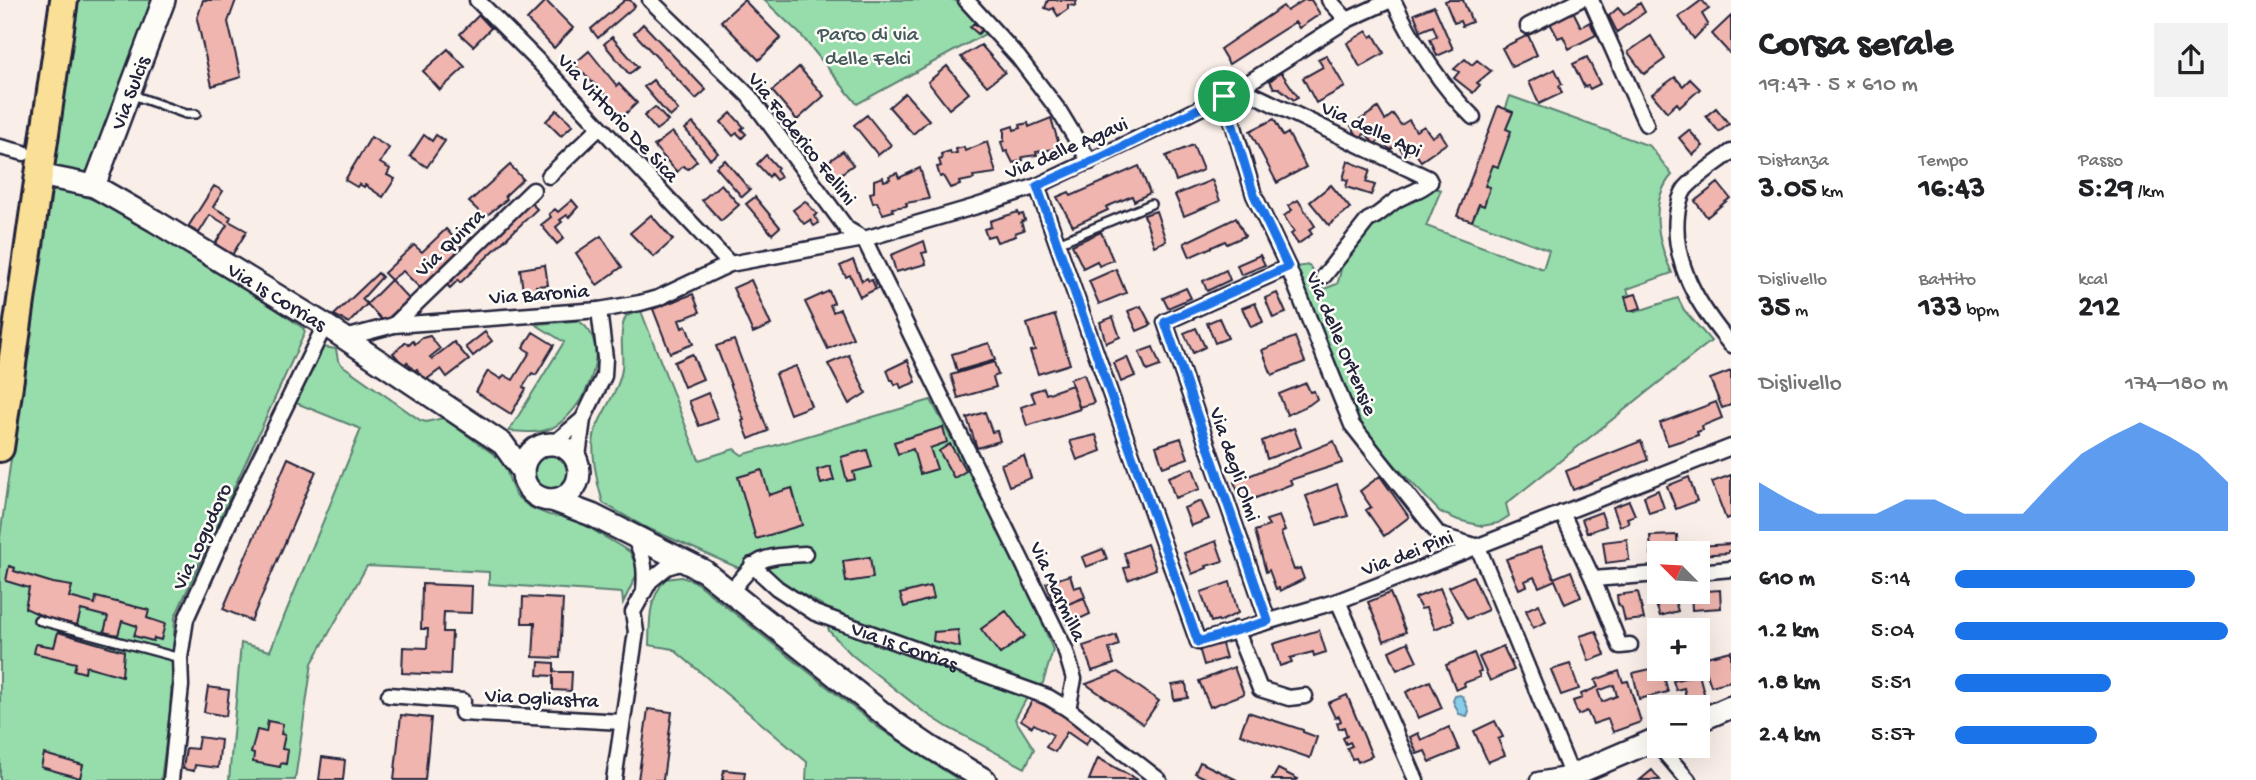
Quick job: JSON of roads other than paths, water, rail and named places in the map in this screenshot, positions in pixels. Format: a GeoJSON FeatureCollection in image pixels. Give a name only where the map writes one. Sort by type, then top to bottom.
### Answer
{"type":"FeatureCollection","features":[{"type":"Feature","properties":{"kind":"highway"},"geometry":{"type":"LineString","coordinates":[[0,325],[12,150],[46,0]]}},
{"type":"Feature","properties":{"kind":"highway"},"geometry":{"type":"LineString","coordinates":[[0,448],[64,0]]}},
{"type":"Feature","properties":{"kind":"street","name":"Via Sulcis"},"geometry":{"type":"LineString","coordinates":[[94,186],[164,0]]}},
{"type":"Feature","properties":{"kind":"street","name":"Via Vittorio De Sica"},"geometry":{"type":"LineString","coordinates":[[477,0],[730,264]]}},
{"type":"Feature","properties":{"kind":"street","name":"Via Federico Fellini"},"geometry":{"type":"LineString","coordinates":[[650,0],[748,96],[847,229],[864,239]]}},
{"type":"Feature","properties":{"kind":"street"},"geometry":{"type":"LineString","coordinates":[[966,0],[1018,57],[1059,111],[1090,162]]}},
{"type":"Feature","properties":{"kind":"street"},"geometry":{"type":"LineString","coordinates":[[1329,0],[1347,20]]}},
{"type":"Feature","properties":{"kind":"street"},"geometry":{"type":"LineString","coordinates":[[1392,0],[1427,62],[1454,98],[1473,117]]}},
{"type":"Feature","properties":{"kind":"street","name":"Via delle Agavi"},"geometry":{"type":"LineString","coordinates":[[730,264],[864,239],[1037,186],[1240,88],[1347,20],[1392,0]]}},
{"type":"Feature","properties":{"kind":"street"},"geometry":{"type":"LineString","coordinates":[[1528,26],[1579,0]]}},
{"type":"Feature","properties":{"kind":"street"},"geometry":{"type":"LineString","coordinates":[[1591,0],[1646,124]]}},
{"type":"Feature","properties":{"kind":"street","name":"Via delle Api"},"geometry":{"type":"LineString","coordinates":[[1240,88],[1428,178],[1430,182],[1424,188],[1398,199],[1376,217],[1368,220],[1324,276]]}},
{"type":"Feature","properties":{"kind":"street","name":"Via delle Ortensie"},"geometry":{"type":"LineString","coordinates":[[1224,96],[1254,195],[1288,267],[1352,425],[1439,535],[1478,547]]}},
{"type":"Feature","properties":{"kind":"street"},"geometry":{"type":"LineString","coordinates":[[549,176],[600,127]]}},
{"type":"Feature","properties":{"kind":"street"},"geometry":{"type":"LineString","coordinates":[[1731,152],[1683,191],[1675,229],[1676,244],[1695,294],[1706,315],[1731,345]]}},
{"type":"Feature","properties":{"kind":"street","name":"Via Is Corrias"},"geometry":{"type":"LineString","coordinates":[[39,175],[94,186],[325,324],[503,444],[523,472]]}},
{"type":"Feature","properties":{"kind":"street"},"geometry":{"type":"LineString","coordinates":[[1037,186],[1198,642],[1236,629],[1260,689],[1289,698],[1305,696]]}},
{"type":"Feature","properties":{"kind":"street","name":"Via Quirra"},"geometry":{"type":"LineString","coordinates":[[394,325],[533,190]]}},
{"type":"Feature","properties":{"kind":"street","name":"Via Marmilla"},"geometry":{"type":"LineString","coordinates":[[864,239],[1065,649],[1074,679],[1068,709]]}},
{"type":"Feature","properties":{"kind":"street","name":"Via Baronia"},"geometry":{"type":"LineString","coordinates":[[345,338],[394,325],[600,310],[658,298],[730,264]]}},
{"type":"Feature","properties":{"kind":"street","name":"Via delle Ortensie"},"geometry":{"type":"LineString","coordinates":[[1165,322],[1288,267]]}},
{"type":"Feature","properties":{"kind":"street"},"geometry":{"type":"LineString","coordinates":[[552,500],[566,496],[577,473],[583,419],[604,376],[600,310]]}},
{"type":"Feature","properties":{"kind":"street","name":"Via degli Olmi"},"geometry":{"type":"LineString","coordinates":[[1165,322],[1268,621]]}},
{"type":"Feature","properties":{"kind":"street","name":"Via Logudoro"},"geometry":{"type":"LineString","coordinates":[[171,780],[181,686],[180,658],[187,619],[325,324]]}},
{"type":"Feature","properties":{"kind":"street"},"geometry":{"type":"LineString","coordinates":[[583,419],[527,457],[523,472],[530,490],[537,496],[592,515],[687,561],[895,723],[985,780]]}},
{"type":"Feature","properties":{"kind":"street","name":"Via Is Corrias"},"geometry":{"type":"LineString","coordinates":[[503,444],[546,446]]}},
{"type":"Feature","properties":{"kind":"street"},"geometry":{"type":"LineString","coordinates":[[546,446],[567,450],[592,515]]}},
{"type":"Feature","properties":{"kind":"street"},"geometry":{"type":"LineString","coordinates":[[1478,547],[1731,447]]}},
{"type":"Feature","properties":{"kind":"street"},"geometry":{"type":"LineString","coordinates":[[1562,513],[1620,646],[1630,645]]}},
{"type":"Feature","properties":{"kind":"street"},"geometry":{"type":"LineString","coordinates":[[633,537],[642,554],[644,591]]}},
{"type":"Feature","properties":{"kind":"street","name":"Via dei Pini"},"geometry":{"type":"LineString","coordinates":[[1236,629],[1338,601],[1478,547],[1566,777]]}},
{"type":"Feature","properties":{"kind":"street"},"geometry":{"type":"LineString","coordinates":[[730,592],[752,565],[769,556],[805,554]]}},
{"type":"Feature","properties":{"kind":"street"},"geometry":{"type":"LineString","coordinates":[[614,780],[636,632],[633,611],[656,574],[667,567],[687,561]]}},
{"type":"Feature","properties":{"kind":"street","name":"Via Is Corrias"},"geometry":{"type":"LineString","coordinates":[[752,565],[777,588],[815,613],[1014,683],[1048,697],[1068,709]]}},
{"type":"Feature","properties":{"kind":"street"},"geometry":{"type":"LineString","coordinates":[[1710,571],[1731,569]]}},
{"type":"Feature","properties":{"kind":"street"},"geometry":{"type":"LineString","coordinates":[[1593,579],[1647,575]]}},
{"type":"Feature","properties":{"kind":"street"},"geometry":{"type":"LineString","coordinates":[[1338,601],[1416,780]]}},
{"type":"Feature","properties":{"kind":"street","name":"Via Ogliastra"},"geometry":{"type":"LineString","coordinates":[[389,695],[463,701],[462,713],[622,722]]}},
{"type":"Feature","properties":{"kind":"street"},"geometry":{"type":"LineString","coordinates":[[1710,716],[1731,707]]}},
{"type":"Feature","properties":{"kind":"street"},"geometry":{"type":"LineString","coordinates":[[1068,709],[1159,780]]}},
{"type":"Feature","properties":{"kind":"street"},"geometry":{"type":"LineString","coordinates":[[1538,780],[1566,777],[1647,746]]}},
{"type":"Feature","properties":{"kind":"street"},"geometry":{"type":"LineString","coordinates":[[1671,758],[1688,780]]}},
{"type":"Feature","properties":{"kind":"lane"},"geometry":{"type":"LineString","coordinates":[[129,94],[186,114],[196,114]]}},
{"type":"Feature","properties":{"kind":"lane"},"geometry":{"type":"LineString","coordinates":[[1058,243],[1151,204]]}},
{"type":"Feature","properties":{"kind":"lane"},"geometry":{"type":"LineString","coordinates":[[38,620],[180,658]]}},
{"type":"Feature","properties":{"kind":"water"},"geometry":{"type":"Polygon","coordinates":[[[1460,695],[1469,711],[1467,716],[1459,714],[1453,701],[1455,696],[1460,695]]]}},
{"type":"Feature","properties":{"kind":"park label","name":"Parco di via delle Felci"},"geometry":{"type":"Point","coordinates":[868,45]}}]}
